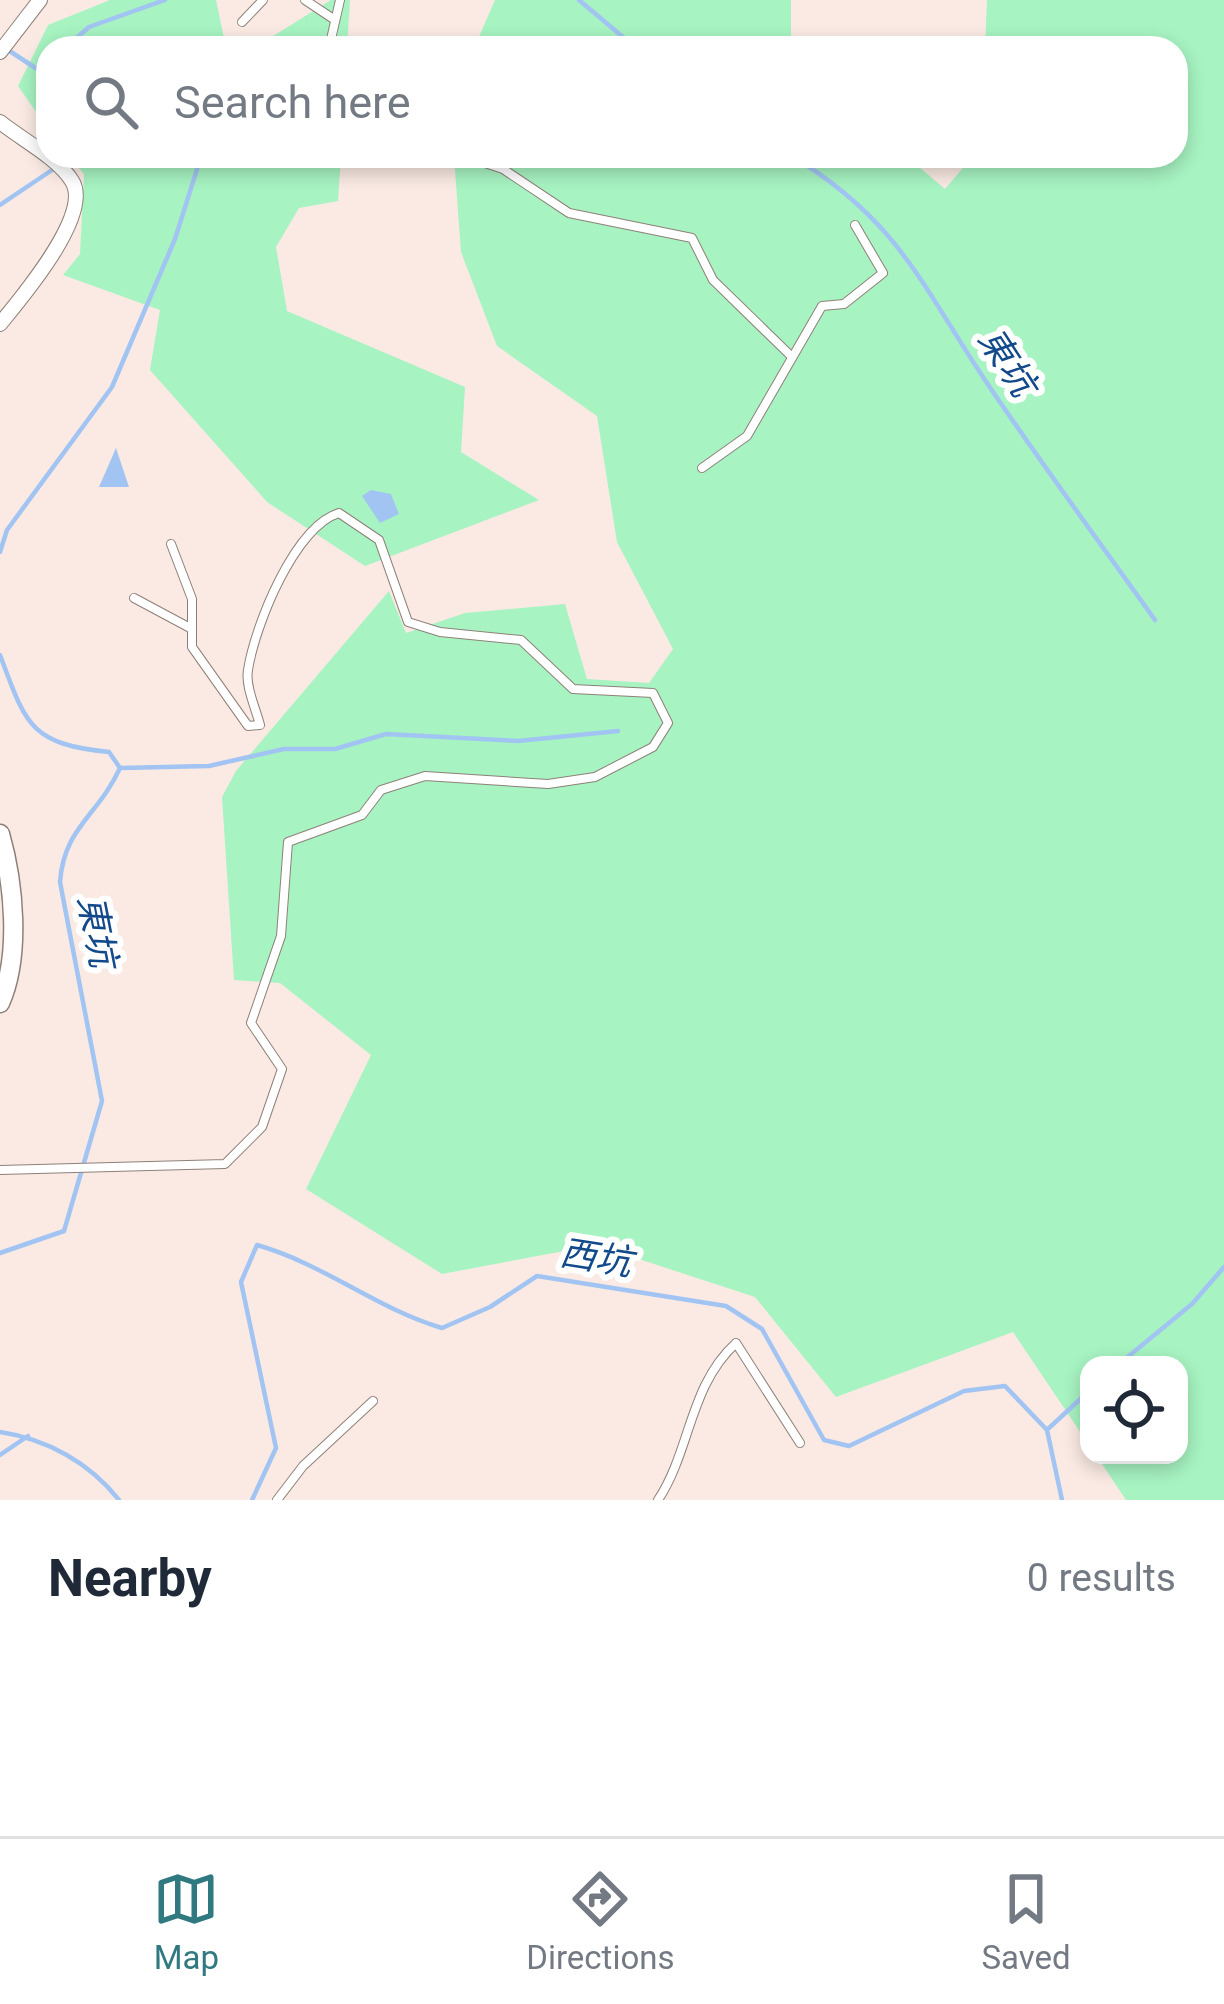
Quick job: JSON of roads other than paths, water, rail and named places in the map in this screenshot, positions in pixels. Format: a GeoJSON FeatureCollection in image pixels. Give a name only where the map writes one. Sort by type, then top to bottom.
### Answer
{"type":"FeatureCollection","features":[{"type":"Feature","properties":{"kind":"street"},"geometry":{"type":"LineString","coordinates":[[3,47],[40,0]]}},
{"type":"Feature","properties":{"kind":"street"},"geometry":{"type":"LineString","coordinates":[[0,122],[36,150]]}},
{"type":"Feature","properties":{"kind":"street"},"geometry":{"type":"LineString","coordinates":[[0,324],[73,220],[79,200],[58,168]]}},
{"type":"Feature","properties":{"kind":"street"},"geometry":{"type":"LineString","coordinates":[[0,834],[10,902],[10,968],[0,1004]]}},
{"type":"Feature","properties":{"kind":"lane"},"geometry":{"type":"LineString","coordinates":[[242,22],[263,0]]}},
{"type":"Feature","properties":{"kind":"lane"},"geometry":{"type":"LineString","coordinates":[[305,0],[335,20]]}},
{"type":"Feature","properties":{"kind":"lane"},"geometry":{"type":"LineString","coordinates":[[332,36],[340,0]]}},
{"type":"Feature","properties":{"kind":"lane"},"geometry":{"type":"LineString","coordinates":[[500,168],[569,213],[692,238],[713,280],[790,356]]}},
{"type":"Feature","properties":{"kind":"lane"},"geometry":{"type":"LineString","coordinates":[[701,468],[747,436],[822,306],[844,304],[883,273],[871,244],[855,224]]}},
{"type":"Feature","properties":{"kind":"lane"},"geometry":{"type":"LineString","coordinates":[[0,1170],[225,1164],[262,1127],[282,1069],[251,1023],[281,936],[288,842],[362,815],[381,790],[424,776],[548,784],[595,777],[653,747],[668,722],[653,693],[573,689],[520,640],[440,632],[408,622],[379,539],[339,513],[317,520],[290,556],[247,673],[260,725],[248,726],[192,647],[193,599],[171,544]]}},
{"type":"Feature","properties":{"kind":"lane"},"geometry":{"type":"LineString","coordinates":[[134,598],[192,628]]}},
{"type":"Feature","properties":{"kind":"lane"},"geometry":{"type":"LineString","coordinates":[[658,1500],[675,1474],[694,1406],[716,1362],[736,1343],[800,1443]]}},
{"type":"Feature","properties":{"kind":"lane"},"geometry":{"type":"LineString","coordinates":[[277,1500],[303,1466],[373,1401]]}},
{"type":"Feature","properties":{"kind":"water"},"geometry":{"type":"Polygon","coordinates":[[[116,448],[129,487],[99,487],[116,448]]]}},
{"type":"Feature","properties":{"kind":"water"},"geometry":{"type":"Polygon","coordinates":[[[371,490],[391,494],[399,514],[380,523],[362,496],[371,490]]]}},
{"type":"Feature","properties":{"kind":"waterway","name":"東坑"},"geometry":{"type":"LineString","coordinates":[[79,36],[89,27],[165,0]]}},
{"type":"Feature","properties":{"kind":"waterway","name":"東坑"},"geometry":{"type":"LineString","coordinates":[[579,0],[622,36]]}},
{"type":"Feature","properties":{"kind":"waterway"},"geometry":{"type":"LineString","coordinates":[[5,48],[36,68]]}},
{"type":"Feature","properties":{"kind":"waterway"},"geometry":{"type":"LineString","coordinates":[[0,205],[55,168]]}},
{"type":"Feature","properties":{"kind":"waterway","name":"東坑"},"geometry":{"type":"LineString","coordinates":[[0,552],[7,530],[112,387],[175,239],[197,168]]}},
{"type":"Feature","properties":{"kind":"waterway","name":"東坑"},"geometry":{"type":"LineString","coordinates":[[810,168],[860,207],[907,260],[1011,418],[1155,620]]}},
{"type":"Feature","properties":{"kind":"waterway","name":"東坑"},"geometry":{"type":"LineString","coordinates":[[0,655],[17,699],[35,727],[62,743],[109,752],[120,768],[75,834],[60,882],[102,1101],[64,1231],[0,1253]]}},
{"type":"Feature","properties":{"kind":"waterway"},"geometry":{"type":"LineString","coordinates":[[120,768],[209,766],[284,749],[335,749],[386,734],[518,741],[618,731]]}},
{"type":"Feature","properties":{"kind":"waterway","name":"西坑"},"geometry":{"type":"LineString","coordinates":[[252,1500],[276,1448],[241,1282],[257,1245],[442,1328],[490,1307],[537,1276],[726,1306],[762,1329],[824,1440],[849,1446],[964,1391],[1005,1386],[1047,1430],[1062,1500]]}},
{"type":"Feature","properties":{"kind":"waterway"},"geometry":{"type":"LineString","coordinates":[[1129,1356],[1192,1304],[1224,1267]]}},
{"type":"Feature","properties":{"kind":"waterway"},"geometry":{"type":"LineString","coordinates":[[1049,1428],[1080,1399]]}},
{"type":"Feature","properties":{"kind":"waterway","name":"西坑"},"geometry":{"type":"LineString","coordinates":[[0,1432],[34,1440],[66,1455],[119,1500]]}},
{"type":"Feature","properties":{"kind":"waterway"},"geometry":{"type":"LineString","coordinates":[[0,1455],[28,1436]]}}]}
